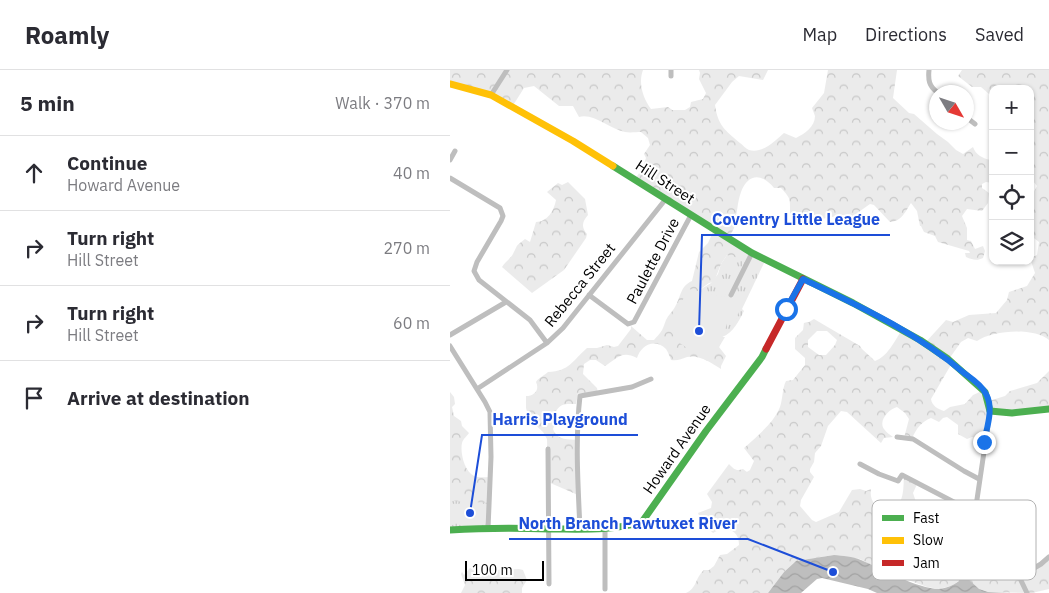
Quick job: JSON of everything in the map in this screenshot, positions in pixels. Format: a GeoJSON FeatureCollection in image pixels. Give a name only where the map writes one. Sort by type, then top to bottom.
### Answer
{"type":"FeatureCollection","features":[{"type":"Feature","properties":{"kind":"street"},"geometry":{"type":"LineString","coordinates":[[491,95],[507,70]]}},
{"type":"Feature","properties":{"kind":"street"},"geometry":{"type":"LineString","coordinates":[[929,70],[928,78],[930,85]]}},
{"type":"Feature","properties":{"kind":"street","name":"Hill Street"},"geometry":{"type":"LineString","coordinates":[[450,84],[491,95],[573,141],[665,200],[752,252],[920,340],[948,358],[985,392],[990,411]]}},
{"type":"Feature","properties":{"kind":"street"},"geometry":{"type":"LineString","coordinates":[[450,160],[455,151]]}},
{"type":"Feature","properties":{"kind":"street"},"geometry":{"type":"LineString","coordinates":[[450,178],[497,204],[502,212],[501,221],[477,262],[474,272],[479,280],[530,320],[547,343]]}},
{"type":"Feature","properties":{"kind":"street","name":"Rebecca Street"},"geometry":{"type":"LineString","coordinates":[[477,389],[547,343],[563,328],[665,200]]}},
{"type":"Feature","properties":{"kind":"street","name":"Paulette Drive"},"geometry":{"type":"LineString","coordinates":[[589,295],[628,324],[634,322],[691,215]]}},
{"type":"Feature","properties":{"kind":"street"},"geometry":{"type":"LineString","coordinates":[[731,294],[752,252]]}},
{"type":"Feature","properties":{"kind":"street","name":"Howard Avenue"},"geometry":{"type":"LineString","coordinates":[[450,530],[605,529],[629,527],[642,522],[706,431],[762,357],[803,279]]}},
{"type":"Feature","properties":{"kind":"street"},"geometry":{"type":"LineString","coordinates":[[450,335],[506,302]]}},
{"type":"Feature","properties":{"kind":"street"},"geometry":{"type":"LineString","coordinates":[[450,346],[490,412],[491,457],[488,529]]}},
{"type":"Feature","properties":{"kind":"street"},"geometry":{"type":"LineString","coordinates":[[580,529],[577,448],[580,396],[632,387],[651,379]]}},
{"type":"Feature","properties":{"kind":"street"},"geometry":{"type":"LineString","coordinates":[[977,500],[990,411],[1016,413],[1049,409]]}},
{"type":"Feature","properties":{"kind":"street"},"geometry":{"type":"LineString","coordinates":[[897,437],[913,439],[979,479]]}},
{"type":"Feature","properties":{"kind":"street"},"geometry":{"type":"LineString","coordinates":[[548,449],[549,584]]}},
{"type":"Feature","properties":{"kind":"street"},"geometry":{"type":"LineString","coordinates":[[860,464],[898,481],[902,475],[950,500]]}},
{"type":"Feature","properties":{"kind":"street"},"geometry":{"type":"LineString","coordinates":[[605,529],[605,589]]}},
{"type":"Feature","properties":{"kind":"street"},"geometry":{"type":"LineString","coordinates":[[1036,567],[1049,557]]}},
{"type":"Feature","properties":{"kind":"street"},"geometry":{"type":"LineString","coordinates":[[1021,580],[1026,593]]}},
{"type":"Feature","properties":{"kind":"green space"},"geometry":{"type":"Polygon","coordinates":[[[450,70],[643,70],[642,90],[651,109],[668,107],[672,110],[685,110],[690,107],[691,102],[703,99],[706,93],[699,79],[699,70],[768,70],[763,80],[739,76],[732,82],[715,105],[718,118],[723,127],[747,149],[754,151],[768,146],[784,133],[796,138],[808,130],[815,120],[812,108],[824,93],[828,70],[897,70],[893,98],[909,113],[914,114],[929,127],[929,130],[932,130],[956,150],[963,154],[973,147],[978,154],[989,160],[989,182],[982,184],[982,188],[989,193],[988,203],[982,211],[967,209],[962,216],[967,228],[967,240],[971,241],[975,249],[983,246],[985,251],[983,258],[975,260],[966,257],[965,253],[970,253],[969,251],[938,242],[935,236],[924,232],[920,226],[917,211],[911,203],[903,216],[898,220],[890,222],[874,205],[870,204],[853,216],[842,215],[811,221],[790,213],[789,199],[781,188],[774,188],[760,178],[751,178],[747,181],[741,192],[734,228],[728,238],[745,250],[739,258],[727,255],[721,264],[714,282],[709,283],[698,291],[691,314],[722,337],[725,337],[719,347],[726,356],[721,369],[705,360],[691,356],[671,360],[666,349],[657,344],[649,344],[639,353],[637,358],[623,355],[605,366],[596,360],[590,360],[584,364],[583,374],[597,388],[598,393],[580,393],[578,394],[576,404],[561,406],[554,414],[555,424],[553,429],[559,437],[577,440],[578,495],[548,482],[547,439],[543,432],[529,419],[526,408],[526,396],[536,392],[536,382],[540,378],[548,372],[561,370],[566,367],[587,348],[607,345],[618,346],[631,329],[631,326],[647,340],[654,340],[674,309],[683,289],[692,281],[699,252],[708,243],[714,230],[635,179],[642,169],[646,158],[644,154],[650,145],[648,138],[641,132],[625,132],[590,117],[579,117],[573,106],[559,106],[534,86],[524,88],[512,107],[494,97],[450,85],[450,70]]]}},
{"type":"Feature","properties":{"kind":"green space"},"geometry":{"type":"Polygon","coordinates":[[[962,70],[1049,70],[1049,340],[1034,333],[1024,332],[1003,332],[977,341],[968,338],[961,342],[949,359],[952,363],[931,399],[936,407],[944,411],[950,407],[965,404],[973,395],[982,391],[989,401],[1005,396],[1010,391],[1037,383],[1049,371],[1049,410],[992,412],[985,439],[972,437],[967,439],[958,434],[958,425],[947,417],[939,422],[931,418],[920,426],[912,438],[904,438],[909,419],[897,407],[888,413],[882,422],[884,429],[893,437],[884,438],[881,443],[847,412],[841,411],[828,426],[821,446],[815,453],[814,462],[810,469],[814,477],[801,500],[800,506],[816,522],[839,512],[852,490],[860,489],[866,491],[871,489],[872,565],[860,559],[834,555],[796,561],[784,572],[768,593],[686,593],[690,591],[704,570],[709,570],[714,566],[720,555],[727,554],[739,545],[735,533],[722,528],[713,533],[702,522],[698,513],[711,508],[712,502],[707,494],[729,464],[737,470],[743,469],[747,472],[750,470],[754,461],[744,448],[773,419],[780,407],[786,381],[793,380],[805,365],[805,358],[795,349],[795,338],[803,330],[804,323],[814,319],[860,346],[875,361],[887,352],[901,331],[925,343],[946,320],[953,322],[969,315],[996,313],[1007,300],[1009,292],[1027,286],[1035,273],[1032,265],[1034,265],[1034,256],[1037,255],[1039,242],[1034,238],[1034,192],[1037,186],[1034,182],[1034,85],[989,85],[989,94],[981,87],[969,85],[958,76],[962,70]],[[817,331],[808,340],[808,347],[819,355],[826,355],[837,340],[827,331],[817,331]]]}},
{"type":"Feature","properties":{"kind":"green space"},"geometry":{"type":"Polygon","coordinates":[[[568,182],[585,199],[588,215],[583,224],[587,234],[586,238],[564,270],[532,293],[502,267],[512,256],[518,245],[525,239],[530,242],[536,222],[547,218],[552,212],[556,200],[547,192],[558,183],[562,185],[568,182]]]}},
{"type":"Feature","properties":{"kind":"green space"},"geometry":{"type":"Polygon","coordinates":[[[745,250],[765,261],[742,309],[744,311],[740,319],[732,330],[722,337],[691,314],[698,291],[711,283],[718,274],[721,264],[727,255],[745,250]]]}},
{"type":"Feature","properties":{"kind":"green space"},"geometry":{"type":"Polygon","coordinates":[[[689,289],[724,297],[726,294],[742,303],[736,319],[729,318],[718,350],[707,361],[675,340],[671,323],[689,289]]]}},
{"type":"Feature","properties":{"kind":"green space"},"geometry":{"type":"Polygon","coordinates":[[[450,392],[454,397],[455,404],[452,407],[454,416],[461,421],[462,426],[469,433],[462,443],[463,461],[474,476],[490,477],[489,503],[450,502],[450,392]]]}},
{"type":"Feature","properties":{"kind":"green space"},"geometry":{"type":"Polygon","coordinates":[[[904,478],[918,482],[913,493],[915,500],[901,500],[904,478]]]}},
{"type":"Feature","properties":{"kind":"green space"},"geometry":{"type":"Polygon","coordinates":[[[450,497],[490,498],[488,529],[450,531],[450,497]]]}},
{"type":"Feature","properties":{"kind":"green space"},"geometry":{"type":"Polygon","coordinates":[[[1049,558],[1049,589],[1032,593],[988,592],[979,589],[965,580],[1036,580],[1036,566],[1049,558]]]}},
{"type":"Feature","properties":{"kind":"green space"},"geometry":{"type":"Polygon","coordinates":[[[470,568],[480,573],[493,570],[519,569],[523,570],[527,580],[522,588],[522,593],[461,593],[465,585],[461,574],[462,572],[464,575],[470,568]]]}},
{"type":"Feature","properties":{"kind":"green space"},"geometry":{"type":"Polygon","coordinates":[[[908,580],[960,580],[951,586],[939,589],[908,580]]]}},
{"type":"Feature","properties":{"kind":"water"},"geometry":{"type":"Polygon","coordinates":[[[834,555],[848,556],[872,565],[872,580],[905,580],[921,586],[939,589],[959,580],[969,580],[979,589],[988,592],[1008,593],[877,593],[822,578],[817,579],[801,593],[768,593],[784,572],[796,561],[834,555]]]}},
{"type":"Feature","properties":{"kind":"traffic: fast"},"geometry":{"type":"LineString","coordinates":[[613,166],[752,253],[853,303],[920,340],[948,359],[985,392],[990,411],[1012,413],[1049,409]]}},
{"type":"Feature","properties":{"kind":"traffic: fast"},"geometry":{"type":"LineString","coordinates":[[450,530],[500,528],[596,529],[642,522],[766,349]]}},
{"type":"Feature","properties":{"kind":"traffic: slow"},"geometry":{"type":"LineString","coordinates":[[450,84],[491,95],[613,166]]}},
{"type":"Feature","properties":{"kind":"traffic: jam"},"geometry":{"type":"LineString","coordinates":[[766,349],[803,279]]}},
{"type":"Feature","properties":{"kind":"place","name":"Coventry Little League"},"geometry":{"type":"Point","coordinates":[699,331]}},
{"type":"Feature","properties":{"kind":"place","name":"Harris Playground"},"geometry":{"type":"Point","coordinates":[470,513]}},
{"type":"Feature","properties":{"kind":"place","name":"North Branch Pawtuxet River"},"geometry":{"type":"Point","coordinates":[833,572]}},
{"type":"Feature","properties":{"kind":"route"},"geometry":{"type":"LineString","coordinates":[[786,309],[803,279],[888,322],[948,358],[985,392],[990,411],[984,442]]}}]}
